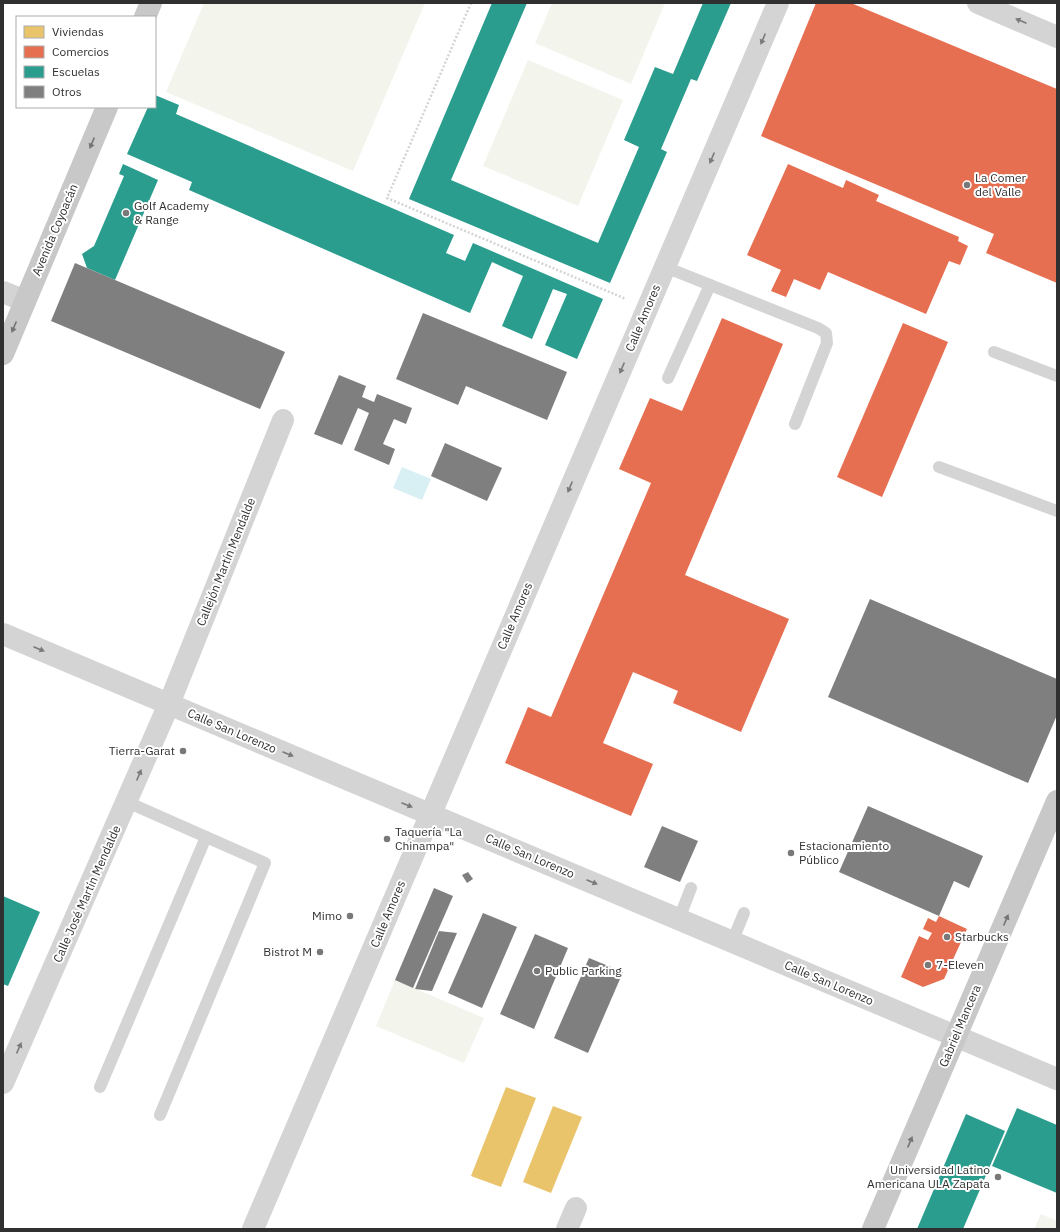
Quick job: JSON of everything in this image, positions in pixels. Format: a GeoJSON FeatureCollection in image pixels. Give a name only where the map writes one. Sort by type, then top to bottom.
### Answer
{"type":"FeatureCollection","features":[{"type":"Feature","properties":{"kind":"main road"},"geometry":{"type":"LineString","coordinates":[[145,16],[151,3]]}},
{"type":"Feature","properties":{"kind":"main road","name":"Avenida Coyoacán"},"geometry":{"type":"LineString","coordinates":[[3,354],[107,108]]}},
{"type":"Feature","properties":{"kind":"main road","name":"Gabriel Mancera"},"geometry":{"type":"LineString","coordinates":[[873,1229],[1057,801]]}},
{"type":"Feature","properties":{"kind":"street","name":"Calle Amores"},"geometry":{"type":"LineString","coordinates":[[253,1229],[778,3]]}},
{"type":"Feature","properties":{"kind":"street"},"geometry":{"type":"LineString","coordinates":[[978,3],[1057,37]]}},
{"type":"Feature","properties":{"kind":"street"},"geometry":{"type":"LineString","coordinates":[[3,292],[25,302]]}},
{"type":"Feature","properties":{"kind":"street","name":"Callejón Martín Mendalde"},"geometry":{"type":"LineString","coordinates":[[169,704],[283,420]]}},
{"type":"Feature","properties":{"kind":"street","name":"Calle San Lorenzo"},"geometry":{"type":"LineString","coordinates":[[3,634],[1057,1079]]}},
{"type":"Feature","properties":{"kind":"street","name":"Calle José Martín Mendalde"},"geometry":{"type":"LineString","coordinates":[[3,1084],[169,704]]}},
{"type":"Feature","properties":{"kind":"street"},"geometry":{"type":"LineString","coordinates":[[567,1229],[576,1208]]}},
{"type":"Feature","properties":{"kind":"lane"},"geometry":{"type":"LineString","coordinates":[[665,267],[818,328],[826,333],[827,342],[795,424]]}},
{"type":"Feature","properties":{"kind":"lane"},"geometry":{"type":"LineString","coordinates":[[668,378],[710,285]]}},
{"type":"Feature","properties":{"kind":"lane"},"geometry":{"type":"LineString","coordinates":[[994,352],[1057,376]]}},
{"type":"Feature","properties":{"kind":"lane"},"geometry":{"type":"LineString","coordinates":[[939,467],[1057,511]]}},
{"type":"Feature","properties":{"kind":"lane"},"geometry":{"type":"LineString","coordinates":[[127,802],[264,863],[160,1115]]}},
{"type":"Feature","properties":{"kind":"lane"},"geometry":{"type":"LineString","coordinates":[[100,1087],[206,837]]}},
{"type":"Feature","properties":{"kind":"lane"},"geometry":{"type":"LineString","coordinates":[[679,919],[691,888]]}},
{"type":"Feature","properties":{"kind":"lane"},"geometry":{"type":"LineString","coordinates":[[732,942],[744,913]]}},
{"type":"Feature","properties":{"kind":"path"},"geometry":{"type":"LineString","coordinates":[[471,3],[387,198],[647,308]]}},
{"type":"Feature","properties":{"kind":"shaded area"},"geometry":{"type":"Polygon","coordinates":[[[204,3],[425,3],[353,171],[166,92],[204,3]]]}},
{"type":"Feature","properties":{"kind":"shaded area"},"geometry":{"type":"Polygon","coordinates":[[[552,3],[665,3],[631,84],[535,43],[552,3]]]}},
{"type":"Feature","properties":{"kind":"shaded area"},"geometry":{"type":"Polygon","coordinates":[[[528,60],[623,100],[578,206],[483,166],[528,60]]]}},
{"type":"Feature","properties":{"kind":"shaded area"},"geometry":{"type":"Polygon","coordinates":[[[395,980],[484,1018],[464,1063],[376,1026],[395,980]]]}},
{"type":"Feature","properties":{"kind":"shaded area"},"geometry":{"type":"Polygon","coordinates":[[[1041,1214],[1057,1221],[1057,1229],[1034,1229],[1041,1214]]]}},
{"type":"Feature","properties":{"kind":"water"},"geometry":{"type":"Polygon","coordinates":[[[402,467],[431,479],[422,500],[393,488],[402,467]]]}},
{"type":"Feature","properties":{"kind":"building: Viviendas"},"geometry":{"type":"Polygon","coordinates":[[[506,1087],[536,1098],[501,1187],[471,1176],[506,1087]]]}},
{"type":"Feature","properties":{"kind":"building: Viviendas"},"geometry":{"type":"Polygon","coordinates":[[[553,1106],[582,1117],[551,1193],[523,1182],[553,1106]]]}},
{"type":"Feature","properties":{"kind":"building: Comercios","name":"La Comer del Valle"},"geometry":{"type":"Polygon","coordinates":[[[816,3],[851,3],[1057,89],[1057,283],[986,253],[994,234],[761,136],[816,3]]]}},
{"type":"Feature","properties":{"kind":"building: Comercios"},"geometry":{"type":"Polygon","coordinates":[[[788,164],[843,188],[846,180],[879,195],[876,201],[959,237],[958,241],[968,246],[960,265],[949,261],[926,314],[828,272],[820,290],[794,279],[786,297],[771,291],[781,270],[747,255],[788,164]]]}},
{"type":"Feature","properties":{"kind":"building: Comercios"},"geometry":{"type":"Polygon","coordinates":[[[722,318],[783,344],[685,575],[789,619],[741,732],[673,703],[678,691],[633,672],[603,743],[653,764],[631,816],[505,763],[528,707],[551,717],[651,483],[619,469],[650,398],[682,411],[722,318]]]}},
{"type":"Feature","properties":{"kind":"building: Comercios"},"geometry":{"type":"Polygon","coordinates":[[[903,323],[948,342],[882,497],[837,477],[903,323]]]}},
{"type":"Feature","properties":{"kind":"building: Comercios","name":"7-Eleven"},"geometry":{"type":"Polygon","coordinates":[[[939,916],[967,929],[944,979],[923,987],[901,977],[919,936],[928,940],[932,933],[923,929],[928,918],[936,922],[939,916]]]}},
{"type":"Feature","properties":{"kind":"building: Escuelas"},"geometry":{"type":"Polygon","coordinates":[[[492,3],[527,3],[451,180],[598,243],[639,147],[624,140],[655,67],[673,74],[703,3],[731,3],[697,81],[691,79],[661,149],[667,152],[610,283],[409,199],[492,3]]]}},
{"type":"Feature","properties":{"kind":"building: Escuelas"},"geometry":{"type":"Polygon","coordinates":[[[156,95],[179,105],[176,114],[454,235],[446,253],[465,261],[473,243],[603,299],[577,359],[545,345],[567,294],[553,289],[532,339],[502,326],[523,276],[492,262],[470,313],[189,190],[192,182],[127,154],[148,108],[156,108],[156,95]]]}},
{"type":"Feature","properties":{"kind":"building: Escuelas","name":"Golf Academy & Range"},"geometry":{"type":"Polygon","coordinates":[[[123,164],[158,180],[115,280],[87,268],[82,254],[94,246],[124,176],[119,174],[123,164]]]}},
{"type":"Feature","properties":{"kind":"building: Escuelas"},"geometry":{"type":"Polygon","coordinates":[[[3,896],[40,912],[8,986],[3,984],[3,896]]]}},
{"type":"Feature","properties":{"kind":"building: Escuelas"},"geometry":{"type":"Polygon","coordinates":[[[1017,1108],[1057,1125],[1057,1193],[992,1166],[1017,1108]]]}},
{"type":"Feature","properties":{"kind":"building: Escuelas"},"geometry":{"type":"Polygon","coordinates":[[[966,1114],[1005,1131],[963,1229],[917,1229],[966,1114]]]}},
{"type":"Feature","properties":{"kind":"building: Otros"},"geometry":{"type":"Polygon","coordinates":[[[75,263],[285,352],[260,409],[51,321],[75,263]]]}},
{"type":"Feature","properties":{"kind":"building: Otros"},"geometry":{"type":"Polygon","coordinates":[[[423,313],[567,372],[547,420],[466,386],[458,405],[396,379],[423,313]]]}},
{"type":"Feature","properties":{"kind":"building: Otros"},"geometry":{"type":"Polygon","coordinates":[[[339,375],[366,386],[362,397],[374,402],[377,394],[412,408],[406,424],[394,419],[383,444],[395,449],[389,465],[354,450],[369,413],[358,408],[342,445],[314,434],[339,375]]]}},
{"type":"Feature","properties":{"kind":"building: Otros"},"geometry":{"type":"Polygon","coordinates":[[[445,443],[502,468],[487,501],[431,476],[445,443]]]}},
{"type":"Feature","properties":{"kind":"building: Otros"},"geometry":{"type":"Polygon","coordinates":[[[870,599],[1057,679],[1057,715],[1028,783],[828,697],[870,599]]]}},
{"type":"Feature","properties":{"kind":"building: Otros"},"geometry":{"type":"Polygon","coordinates":[[[868,806],[983,856],[969,888],[954,881],[939,916],[839,872],[868,806]]]}},
{"type":"Feature","properties":{"kind":"building: Otros"},"geometry":{"type":"Polygon","coordinates":[[[662,826],[698,841],[680,882],[644,867],[662,826]]]}},
{"type":"Feature","properties":{"kind":"building: Otros"},"geometry":{"type":"Polygon","coordinates":[[[468,872],[473,879],[467,883],[462,875],[468,872]]]}},
{"type":"Feature","properties":{"kind":"building: Otros"},"geometry":{"type":"Polygon","coordinates":[[[434,888],[453,896],[413,988],[395,980],[434,888]]]}},
{"type":"Feature","properties":{"kind":"building: Otros"},"geometry":{"type":"Polygon","coordinates":[[[483,913],[517,927],[482,1008],[448,993],[483,913]]]}},
{"type":"Feature","properties":{"kind":"building: Otros"},"geometry":{"type":"Polygon","coordinates":[[[439,931],[457,933],[432,991],[415,989],[439,931]]]}},
{"type":"Feature","properties":{"kind":"building: Otros"},"geometry":{"type":"Polygon","coordinates":[[[535,934],[568,948],[534,1029],[500,1014],[535,934]]]}},
{"type":"Feature","properties":{"kind":"building: Otros"},"geometry":{"type":"Polygon","coordinates":[[[589,958],[623,972],[588,1053],[554,1038],[589,958]]]}},
{"type":"Feature","properties":{"kind":"place","name":"La Comer del Valle"},"geometry":{"type":"Point","coordinates":[967,185]}},
{"type":"Feature","properties":{"kind":"place","name":"Golf Academy & Range"},"geometry":{"type":"Point","coordinates":[126,213]}},
{"type":"Feature","properties":{"kind":"place","name":"Tierra-Garat"},"geometry":{"type":"Point","coordinates":[183,751]}},
{"type":"Feature","properties":{"kind":"place","name":"Taquería \"La Chinampa\""},"geometry":{"type":"Point","coordinates":[387,839]}},
{"type":"Feature","properties":{"kind":"place","name":"Estacionamiento Público"},"geometry":{"type":"Point","coordinates":[791,853]}},
{"type":"Feature","properties":{"kind":"place","name":"Mimo"},"geometry":{"type":"Point","coordinates":[350,916]}},
{"type":"Feature","properties":{"kind":"place","name":"Starbucks"},"geometry":{"type":"Point","coordinates":[947,937]}},
{"type":"Feature","properties":{"kind":"place","name":"Bistrot M"},"geometry":{"type":"Point","coordinates":[320,952]}},
{"type":"Feature","properties":{"kind":"place","name":"7-Eleven"},"geometry":{"type":"Point","coordinates":[928,965]}},
{"type":"Feature","properties":{"kind":"place","name":"Public Parking"},"geometry":{"type":"Point","coordinates":[537,971]}},
{"type":"Feature","properties":{"kind":"place","name":"Universidad Latino Americana ULA Zapata"},"geometry":{"type":"Point","coordinates":[998,1177]}}]}
